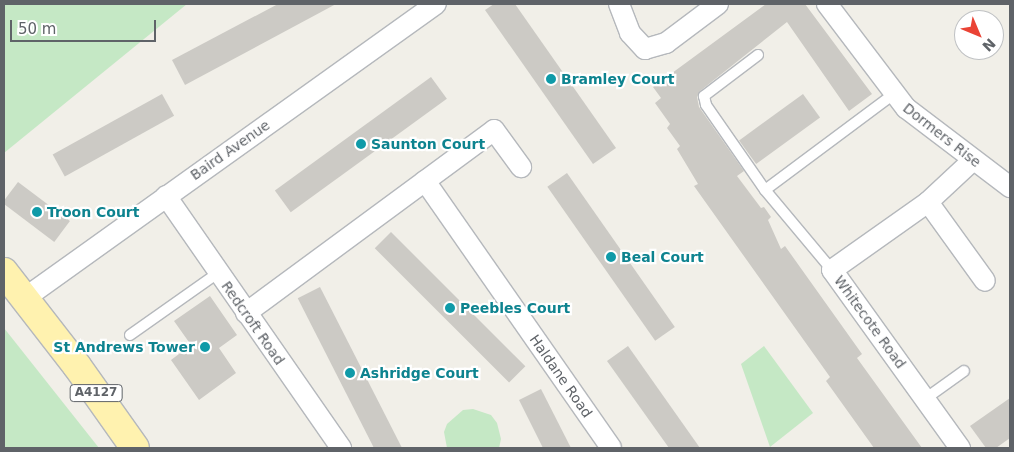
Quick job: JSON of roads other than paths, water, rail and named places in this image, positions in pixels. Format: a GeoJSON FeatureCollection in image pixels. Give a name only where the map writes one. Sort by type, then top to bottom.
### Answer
{"type":"FeatureCollection","features":[{"type":"Feature","properties":{"kind":"main road","name":"A4127"},"geometry":{"type":"LineString","coordinates":[[4,272],[135,448]]}},
{"type":"Feature","properties":{"kind":"street","name":"Baird Avenue"},"geometry":{"type":"LineString","coordinates":[[25,298],[436,4]]}},
{"type":"Feature","properties":{"kind":"street"},"geometry":{"type":"LineString","coordinates":[[618,4],[630,33],[645,49],[666,43],[718,4]]}},
{"type":"Feature","properties":{"kind":"street","name":"Dormers Rise"},"geometry":{"type":"LineString","coordinates":[[827,4],[906,108],[1010,187]]}},
{"type":"Feature","properties":{"kind":"street"},"geometry":{"type":"LineString","coordinates":[[246,314],[494,130],[521,167]]}},
{"type":"Feature","properties":{"kind":"street","name":"Whitecote Road"},"geometry":{"type":"LineString","coordinates":[[960,448],[832,270],[928,202],[974,160]]}},
{"type":"Feature","properties":{"kind":"street","name":"Haldane Road"},"geometry":{"type":"LineString","coordinates":[[425,181],[611,448]]}},
{"type":"Feature","properties":{"kind":"street","name":"Redcroft Road"},"geometry":{"type":"LineString","coordinates":[[166,196],[246,314],[341,448]]}},
{"type":"Feature","properties":{"kind":"street"},"geometry":{"type":"LineString","coordinates":[[928,202],[985,281]]}},
{"type":"Feature","properties":{"kind":"lane"},"geometry":{"type":"LineString","coordinates":[[758,55],[704,96],[706,106],[765,190],[832,270]]}},
{"type":"Feature","properties":{"kind":"lane"},"geometry":{"type":"LineString","coordinates":[[765,190],[894,94]]}},
{"type":"Feature","properties":{"kind":"lane"},"geometry":{"type":"LineString","coordinates":[[130,335],[218,273]]}},
{"type":"Feature","properties":{"kind":"lane"},"geometry":{"type":"LineString","coordinates":[[925,399],[964,371]]}},
{"type":"Feature","properties":{"kind":"place","name":"Bramley Court"},"geometry":{"type":"Point","coordinates":[551,79]}},
{"type":"Feature","properties":{"kind":"place","name":"Saunton Court"},"geometry":{"type":"Point","coordinates":[361,144]}},
{"type":"Feature","properties":{"kind":"place","name":"Troon Court"},"geometry":{"type":"Point","coordinates":[37,212]}},
{"type":"Feature","properties":{"kind":"place","name":"Beal Court"},"geometry":{"type":"Point","coordinates":[611,257]}},
{"type":"Feature","properties":{"kind":"place","name":"Peebles Court"},"geometry":{"type":"Point","coordinates":[450,308]}},
{"type":"Feature","properties":{"kind":"place","name":"St Andrews Tower"},"geometry":{"type":"Point","coordinates":[205,347]}},
{"type":"Feature","properties":{"kind":"place","name":"Ashridge Court"},"geometry":{"type":"Point","coordinates":[350,373]}}]}
